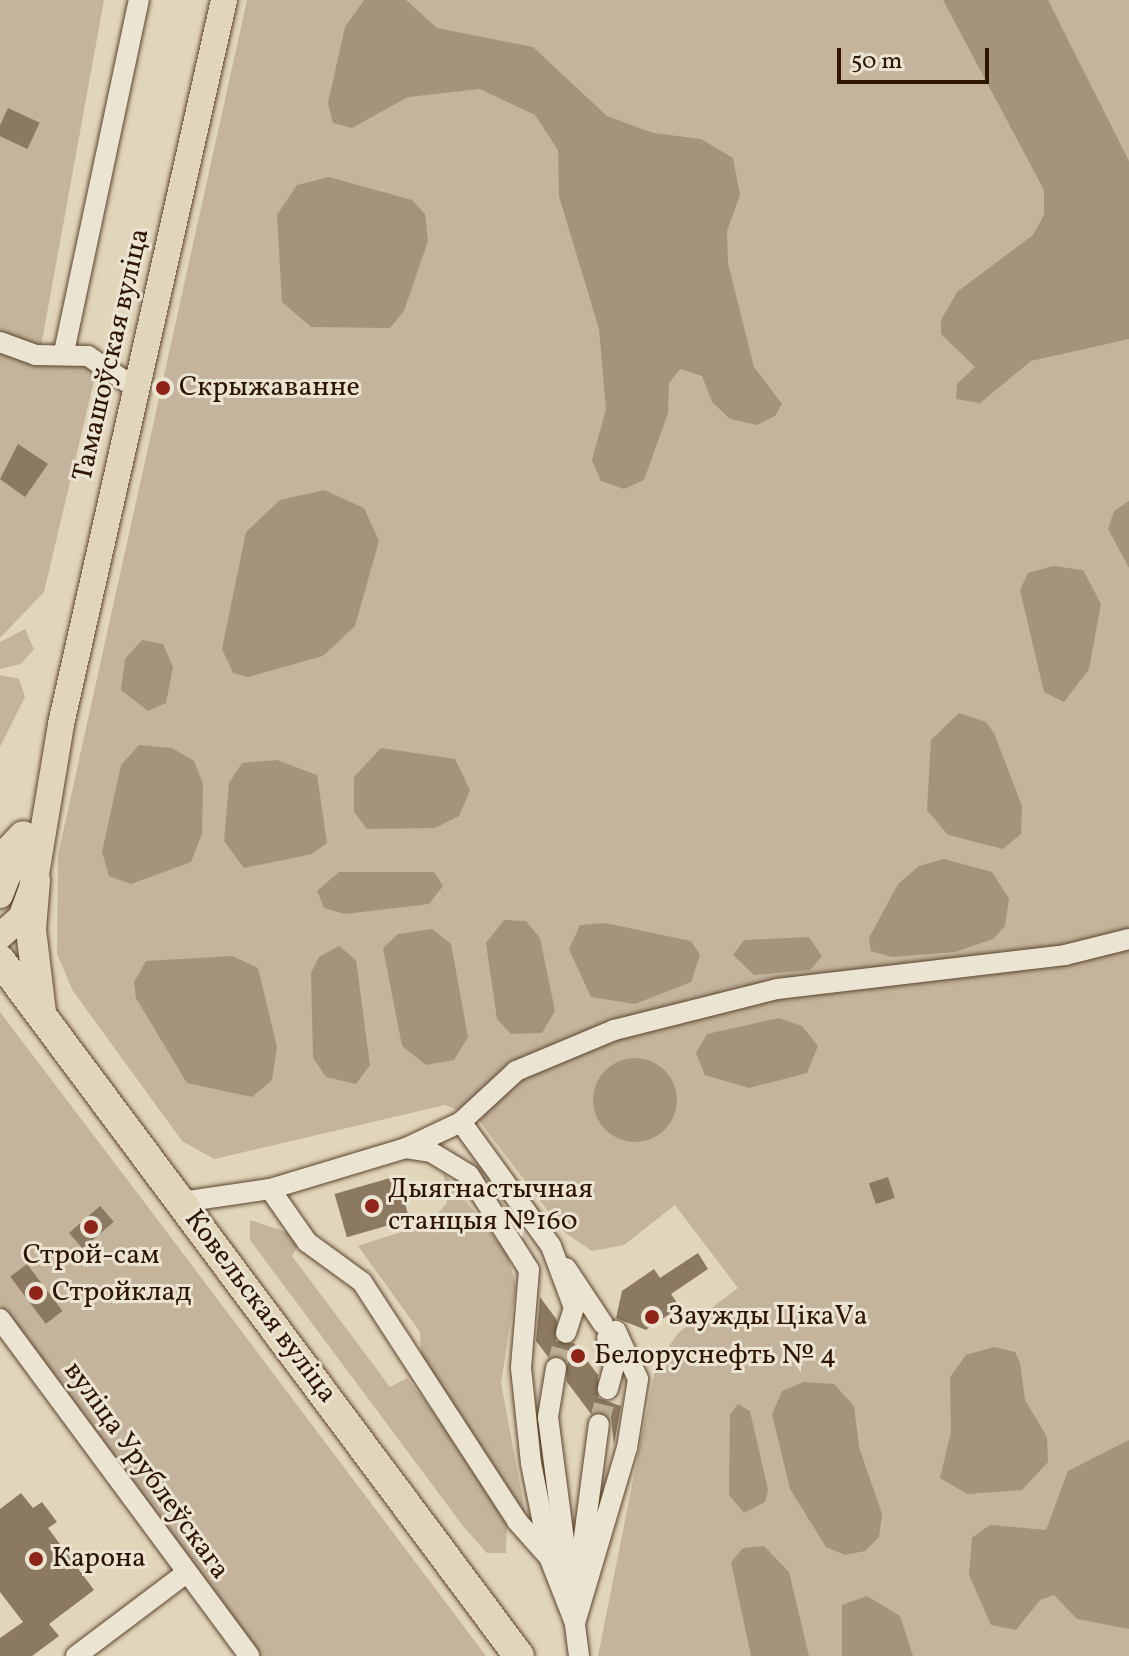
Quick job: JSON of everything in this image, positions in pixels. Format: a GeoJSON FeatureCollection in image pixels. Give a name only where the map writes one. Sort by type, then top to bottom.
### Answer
{"type":"FeatureCollection","features":[{"type":"Feature","properties":{"kind":"highway"},"geometry":{"type":"LineString","coordinates":[[0,861],[23,836]]}},
{"type":"Feature","properties":{"kind":"highway"},"geometry":{"type":"LineString","coordinates":[[35,880],[31,930],[42,1015]]}},
{"type":"Feature","properties":{"kind":"highway","name":"Ковельская вуліца"},"geometry":{"type":"LineString","coordinates":[[0,960],[519,1656]]}},
{"type":"Feature","properties":{"kind":"main road","name":"Тамашоўская вуліца"},"geometry":{"type":"LineString","coordinates":[[0,936],[21,918],[35,880],[61,724],[224,0]]}},
{"type":"Feature","properties":{"kind":"main road","name":"Тамашоўская вуліца"},"geometry":{"type":"LineString","coordinates":[[0,895],[61,724]]}},
{"type":"Feature","properties":{"kind":"street"},"geometry":{"type":"LineString","coordinates":[[64,352],[139,0]]}},
{"type":"Feature","properties":{"kind":"street"},"geometry":{"type":"LineString","coordinates":[[0,342],[35,355],[64,352],[101,361],[137,389]]}},
{"type":"Feature","properties":{"kind":"street"},"geometry":{"type":"LineString","coordinates":[[182,1202],[270,1189],[406,1148],[461,1122],[516,1071],[627,1027],[791,987],[1065,955],[1129,939]]}},
{"type":"Feature","properties":{"kind":"street"},"geometry":{"type":"LineString","coordinates":[[461,1122],[607,1326],[638,1379],[627,1448],[575,1623]]}},
{"type":"Feature","properties":{"kind":"street"},"geometry":{"type":"LineString","coordinates":[[406,1148],[431,1152],[469,1175],[529,1270],[521,1368],[550,1559],[575,1623]]}},
{"type":"Feature","properties":{"kind":"street"},"geometry":{"type":"LineString","coordinates":[[270,1189],[307,1242],[362,1282],[517,1521],[550,1559]]}},
{"type":"Feature","properties":{"kind":"street"},"geometry":{"type":"LineString","coordinates":[[551,1246],[574,1308],[566,1333]]}},
{"type":"Feature","properties":{"kind":"street","name":"вуліца Урублеўскага"},"geometry":{"type":"LineString","coordinates":[[0,1319],[249,1656]]}},
{"type":"Feature","properties":{"kind":"street"},"geometry":{"type":"LineString","coordinates":[[607,1326],[614,1366],[608,1389]]}},
{"type":"Feature","properties":{"kind":"street"},"geometry":{"type":"LineString","coordinates":[[556,1368],[548,1417],[579,1656]]}},
{"type":"Feature","properties":{"kind":"street"},"geometry":{"type":"LineString","coordinates":[[575,1623],[599,1424]]}},
{"type":"Feature","properties":{"kind":"street"},"geometry":{"type":"LineString","coordinates":[[76,1656],[186,1573]]}},
{"type":"Feature","properties":{"kind":"shaded area"},"geometry":{"type":"Polygon","coordinates":[[[0,0],[104,0],[40,352],[97,368],[44,592],[0,638],[0,0]]]}},
{"type":"Feature","properties":{"kind":"shaded area"},"geometry":{"type":"Polygon","coordinates":[[[247,0],[1129,0],[1129,1656],[598,1656],[656,1365],[678,1333],[738,1288],[675,1205],[624,1245],[592,1251],[564,1232],[477,1118],[445,1105],[214,1159],[182,1141],[73,991],[57,954],[58,855],[247,0]]]}},
{"type":"Feature","properties":{"kind":"shaded area"},"geometry":{"type":"Polygon","coordinates":[[[364,0],[406,0],[437,28],[533,47],[607,116],[653,133],[701,139],[733,158],[740,195],[727,231],[728,263],[754,367],[782,404],[775,416],[757,425],[730,419],[712,402],[702,376],[680,369],[669,383],[668,413],[644,480],[624,489],[601,481],[592,460],[606,409],[599,329],[559,196],[558,150],[535,115],[480,89],[408,97],[352,128],[333,123],[328,103],[345,27],[364,0]]]}},
{"type":"Feature","properties":{"kind":"shaded area"},"geometry":{"type":"Polygon","coordinates":[[[943,0],[1048,0],[1129,161],[1129,339],[1031,361],[980,403],[956,399],[957,384],[975,367],[941,334],[941,320],[957,292],[1033,235],[1044,215],[1044,190],[943,0]]]}},
{"type":"Feature","properties":{"kind":"shaded area"},"geometry":{"type":"Polygon","coordinates":[[[329,177],[412,200],[425,214],[428,241],[404,311],[390,328],[311,327],[282,302],[277,215],[297,185],[329,177]]]}},
{"type":"Feature","properties":{"kind":"shaded area"},"geometry":{"type":"Polygon","coordinates":[[[324,490],[364,508],[379,541],[355,626],[323,656],[248,677],[233,673],[222,649],[246,532],[280,500],[324,490]]]}},
{"type":"Feature","properties":{"kind":"shaded area"},"geometry":{"type":"Polygon","coordinates":[[[1129,501],[1129,568],[1108,529],[1114,511],[1129,501]]]}},
{"type":"Feature","properties":{"kind":"shaded area"},"geometry":{"type":"Polygon","coordinates":[[[1053,566],[1083,570],[1101,604],[1089,669],[1064,702],[1044,692],[1020,590],[1028,573],[1053,566]]]}},
{"type":"Feature","properties":{"kind":"shaded area"},"geometry":{"type":"Polygon","coordinates":[[[25,629],[34,649],[21,664],[0,669],[0,642],[25,629]]]}},
{"type":"Feature","properties":{"kind":"shaded area"},"geometry":{"type":"Polygon","coordinates":[[[142,640],[163,644],[173,667],[166,703],[148,711],[121,690],[125,659],[142,640]]]}},
{"type":"Feature","properties":{"kind":"shaded area"},"geometry":{"type":"Polygon","coordinates":[[[0,675],[19,679],[25,697],[0,747],[0,675]]]}},
{"type":"Feature","properties":{"kind":"shaded area"},"geometry":{"type":"Polygon","coordinates":[[[959,713],[986,722],[994,733],[1022,806],[1021,834],[1003,849],[948,835],[927,810],[931,740],[959,713]]]}},
{"type":"Feature","properties":{"kind":"shaded area"},"geometry":{"type":"Polygon","coordinates":[[[139,745],[172,748],[194,761],[203,784],[202,834],[191,862],[131,884],[109,876],[102,852],[121,765],[139,745]]]}},
{"type":"Feature","properties":{"kind":"shaded area"},"geometry":{"type":"Polygon","coordinates":[[[381,748],[455,759],[470,790],[459,816],[435,828],[367,829],[354,812],[354,777],[381,748]]]}},
{"type":"Feature","properties":{"kind":"shaded area"},"geometry":{"type":"Polygon","coordinates":[[[277,760],[317,775],[327,843],[312,854],[244,868],[224,841],[229,783],[242,763],[277,760]]]}},
{"type":"Feature","properties":{"kind":"shaded area"},"geometry":{"type":"Polygon","coordinates":[[[944,859],[992,872],[1009,899],[1005,926],[993,939],[955,952],[892,957],[871,951],[869,938],[898,884],[919,866],[944,859]]]}},
{"type":"Feature","properties":{"kind":"shaded area"},"geometry":{"type":"Polygon","coordinates":[[[339,872],[434,872],[443,886],[429,904],[345,914],[324,908],[317,891],[339,872]]]}},
{"type":"Feature","properties":{"kind":"shaded area"},"geometry":{"type":"Polygon","coordinates":[[[504,920],[526,921],[540,938],[555,1011],[542,1033],[511,1034],[497,1019],[486,943],[504,920]]]}},
{"type":"Feature","properties":{"kind":"shaded area"},"geometry":{"type":"Polygon","coordinates":[[[605,923],[691,941],[700,955],[691,982],[635,1004],[591,997],[569,949],[580,925],[605,923]]]}},
{"type":"Feature","properties":{"kind":"shaded area"},"geometry":{"type":"Polygon","coordinates":[[[432,929],[451,944],[468,1037],[454,1060],[426,1065],[402,1046],[383,948],[398,934],[432,929]]]}},
{"type":"Feature","properties":{"kind":"shaded area"},"geometry":{"type":"Polygon","coordinates":[[[809,937],[822,956],[810,970],[754,975],[733,955],[744,940],[809,937]]]}},
{"type":"Feature","properties":{"kind":"shaded area"},"geometry":{"type":"Polygon","coordinates":[[[339,946],[356,960],[370,1065],[356,1084],[326,1077],[313,1058],[311,973],[319,957],[339,946]]]}},
{"type":"Feature","properties":{"kind":"shaded area"},"geometry":{"type":"Polygon","coordinates":[[[232,956],[258,968],[277,1047],[272,1080],[252,1097],[187,1083],[136,998],[134,982],[146,961],[232,956]]]}},
{"type":"Feature","properties":{"kind":"shaded area"},"geometry":{"type":"Polygon","coordinates":[[[0,1012],[486,1656],[261,1656],[0,1306],[0,1012]]]}},
{"type":"Feature","properties":{"kind":"shaded area"},"geometry":{"type":"Polygon","coordinates":[[[779,1018],[802,1026],[818,1046],[807,1073],[749,1088],[705,1075],[696,1053],[707,1034],[779,1018]]]}},
{"type":"Feature","properties":{"kind":"shaded area"},"geometry":{"type":"Polygon","coordinates":[[[635,1058],[651,1061],[665,1070],[674,1084],[677,1100],[674,1116],[665,1130],[651,1139],[635,1142],[619,1139],[605,1130],[596,1116],[593,1100],[596,1084],[605,1070],[619,1061],[635,1058]]]}},
{"type":"Feature","properties":{"kind":"shaded area"},"geometry":{"type":"Polygon","coordinates":[[[444,1173],[507,1253],[516,1286],[501,1383],[526,1517],[421,1358],[420,1332],[358,1246],[429,1223],[447,1203],[444,1173]]]}},
{"type":"Feature","properties":{"kind":"shaded area"},"geometry":{"type":"Polygon","coordinates":[[[250,1220],[289,1233],[298,1245],[292,1256],[390,1387],[407,1378],[432,1410],[507,1523],[506,1553],[487,1553],[463,1526],[250,1240],[250,1220]]]}},
{"type":"Feature","properties":{"kind":"shaded area"},"geometry":{"type":"Polygon","coordinates":[[[994,1347],[1015,1352],[1020,1363],[1025,1400],[1047,1437],[1048,1462],[1022,1490],[967,1494],[940,1478],[951,1432],[950,1377],[966,1355],[994,1347]]]}},
{"type":"Feature","properties":{"kind":"shaded area"},"geometry":{"type":"Polygon","coordinates":[[[804,1382],[834,1384],[854,1406],[859,1447],[882,1514],[879,1537],[865,1551],[845,1555],[826,1547],[790,1489],[772,1414],[782,1391],[804,1382]]]}},
{"type":"Feature","properties":{"kind":"shaded area"},"geometry":{"type":"Polygon","coordinates":[[[738,1404],[750,1411],[768,1490],[765,1502],[744,1513],[729,1495],[730,1415],[738,1404]]]}},
{"type":"Feature","properties":{"kind":"shaded area"},"geometry":{"type":"Polygon","coordinates":[[[1129,1440],[1129,1629],[1077,1619],[1054,1595],[1040,1600],[1016,1630],[991,1625],[969,1575],[972,1538],[990,1525],[1046,1530],[1068,1471],[1129,1440]]]}},
{"type":"Feature","properties":{"kind":"shaded area"},"geometry":{"type":"Polygon","coordinates":[[[764,1546],[789,1572],[809,1656],[751,1656],[731,1562],[743,1548],[764,1546]]]}},
{"type":"Feature","properties":{"kind":"shaded area"},"geometry":{"type":"Polygon","coordinates":[[[867,1596],[900,1616],[913,1656],[842,1656],[842,1605],[867,1596]]]}},
{"type":"Feature","properties":{"kind":"building"},"geometry":{"type":"Polygon","coordinates":[[[8,108],[40,123],[27,149],[0,136],[0,125],[8,108]]]}},
{"type":"Feature","properties":{"kind":"building"},"geometry":{"type":"Polygon","coordinates":[[[18,444],[48,464],[25,497],[0,479],[18,444]]]}},
{"type":"Feature","properties":{"kind":"building","name":"Дыягнастычная станцыя №160"},"geometry":{"type":"Polygon","coordinates":[[[397,1176],[409,1219],[347,1237],[335,1194],[397,1176]]]}},
{"type":"Feature","properties":{"kind":"building"},"geometry":{"type":"Polygon","coordinates":[[[888,1177],[895,1198],[876,1204],[869,1183],[888,1177]]]}},
{"type":"Feature","properties":{"kind":"building","name":"Строй-сам"},"geometry":{"type":"Polygon","coordinates":[[[100,1206],[114,1222],[83,1249],[69,1233],[100,1206]]]}},
{"type":"Feature","properties":{"kind":"building"},"geometry":{"type":"Polygon","coordinates":[[[698,1253],[708,1269],[671,1294],[680,1307],[646,1330],[616,1318],[622,1291],[654,1269],[660,1278],[698,1253]]]}},
{"type":"Feature","properties":{"kind":"building","name":"Стройклад"},"geometry":{"type":"Polygon","coordinates":[[[27,1264],[63,1311],[46,1324],[10,1277],[27,1264]]]}},
{"type":"Feature","properties":{"kind":"building"},"geometry":{"type":"Polygon","coordinates":[[[540,1297],[557,1320],[556,1341],[574,1343],[598,1375],[598,1398],[621,1406],[614,1445],[611,1418],[591,1414],[567,1382],[565,1358],[549,1358],[536,1341],[540,1297]]]}},
{"type":"Feature","properties":{"kind":"building","name":"Карона"},"geometry":{"type":"Polygon","coordinates":[[[21,1493],[33,1508],[42,1502],[57,1522],[48,1528],[94,1590],[49,1624],[59,1636],[32,1656],[0,1656],[0,1638],[23,1622],[0,1592],[0,1509],[21,1493]]]}},
{"type":"Feature","properties":{"kind":"tunnel"},"geometry":{"type":"LineString","coordinates":[[556,1368],[566,1333]]}},
{"type":"Feature","properties":{"kind":"tunnel"},"geometry":{"type":"LineString","coordinates":[[599,1424],[608,1389]]}},
{"type":"Feature","properties":{"kind":"place","name":"Скрыжаванне"},"geometry":{"type":"Point","coordinates":[163,388]}},
{"type":"Feature","properties":{"kind":"place","name":"Дыягнастычная станцыя №160"},"geometry":{"type":"Point","coordinates":[372,1206]}},
{"type":"Feature","properties":{"kind":"place","name":"Строй-сам"},"geometry":{"type":"Point","coordinates":[91,1227]}},
{"type":"Feature","properties":{"kind":"place","name":"Стройклад"},"geometry":{"type":"Point","coordinates":[36,1293]}},
{"type":"Feature","properties":{"kind":"place","name":"Заужды ЦікаVа"},"geometry":{"type":"Point","coordinates":[652,1317]}},
{"type":"Feature","properties":{"kind":"place","name":"Белоруснефть № 4"},"geometry":{"type":"Point","coordinates":[578,1356]}},
{"type":"Feature","properties":{"kind":"place","name":"Карона"},"geometry":{"type":"Point","coordinates":[36,1559]}}]}
